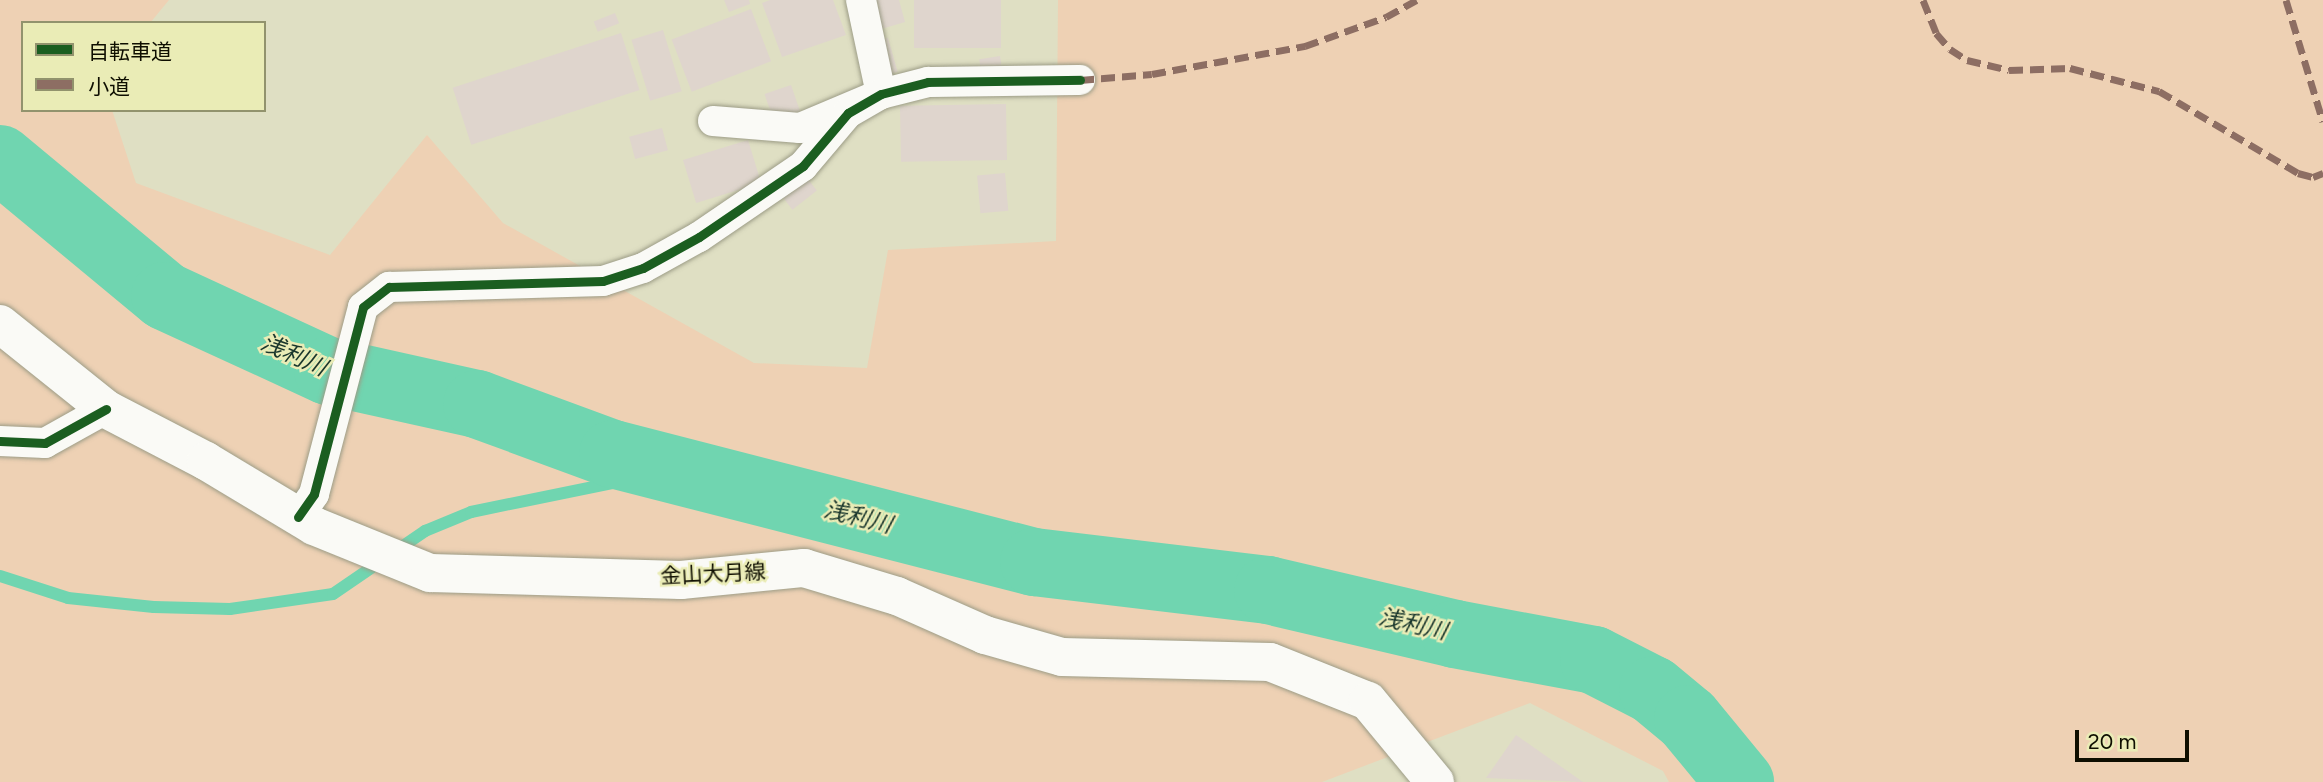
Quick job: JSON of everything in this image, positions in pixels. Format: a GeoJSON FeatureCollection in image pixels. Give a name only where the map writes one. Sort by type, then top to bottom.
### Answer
{"type":"FeatureCollection","features":[{"type":"Feature","properties":{"kind":"main road","name":"金山大月線"},"geometry":{"type":"LineString","coordinates":[[0,324],[106,409],[206,461],[306,506],[429,573],[681,580],[804,568],[897,596],[985,635],[1062,657],[1270,662],[1368,701],[1435,782]]}},
{"type":"Feature","properties":{"kind":"street"},"geometry":{"type":"LineString","coordinates":[[861,0],[881,94]]}},
{"type":"Feature","properties":{"kind":"street"},"geometry":{"type":"LineString","coordinates":[[713,121],[800,128],[881,94],[928,82],[1080,80]]}},
{"type":"Feature","properties":{"kind":"street"},"geometry":{"type":"LineString","coordinates":[[306,506],[363,307],[389,287],[603,281],[643,268],[699,237],[803,166],[848,113],[881,94]]}},
{"type":"Feature","properties":{"kind":"street"},"geometry":{"type":"LineString","coordinates":[[0,441],[45,443],[106,409]]}},
{"type":"Feature","properties":{"kind":"shaded area"},"geometry":{"type":"Polygon","coordinates":[[[0,0],[169,0],[152,21],[21,21],[21,112],[113,112],[136,183],[330,255],[427,135],[503,223],[754,363],[867,368],[888,250],[1056,241],[1058,0],[2323,0],[2323,782],[1669,782],[1663,771],[1530,703],[1322,782],[0,782],[0,0]]]}},
{"type":"Feature","properties":{"kind":"building"},"geometry":{"type":"Polygon","coordinates":[[[724,0],[749,0],[750,4],[729,12],[724,0]]]}},
{"type":"Feature","properties":{"kind":"building"},"geometry":{"type":"Polygon","coordinates":[[[770,0],[833,0],[846,35],[782,57],[762,3],[770,0]]]}},
{"type":"Feature","properties":{"kind":"building"},"geometry":{"type":"Polygon","coordinates":[[[870,0],[899,0],[905,22],[878,30],[870,0]]]}},
{"type":"Feature","properties":{"kind":"building"},"geometry":{"type":"Polygon","coordinates":[[[914,0],[1001,0],[1001,48],[914,48],[914,0]]]}},
{"type":"Feature","properties":{"kind":"building"},"geometry":{"type":"Polygon","coordinates":[[[751,9],[771,61],[692,92],[672,39],[751,9]]]}},
{"type":"Feature","properties":{"kind":"building"},"geometry":{"type":"Polygon","coordinates":[[[615,13],[619,23],[598,32],[594,22],[615,13]]]}},
{"type":"Feature","properties":{"kind":"building"},"geometry":{"type":"Polygon","coordinates":[[[663,30],[682,91],[650,101],[631,40],[663,30]]]}},
{"type":"Feature","properties":{"kind":"building"},"geometry":{"type":"Polygon","coordinates":[[[621,33],[640,90],[471,145],[453,88],[621,33]]]}},
{"type":"Feature","properties":{"kind":"building"},"geometry":{"type":"Polygon","coordinates":[[[888,38],[898,72],[886,75],[876,41],[888,38]]]}},
{"type":"Feature","properties":{"kind":"building"},"geometry":{"type":"Polygon","coordinates":[[[1000,56],[1002,69],[981,72],[979,59],[1000,56]]]}},
{"type":"Feature","properties":{"kind":"building"},"geometry":{"type":"Polygon","coordinates":[[[791,85],[800,111],[774,121],[765,94],[791,85]]]}},
{"type":"Feature","properties":{"kind":"building"},"geometry":{"type":"Polygon","coordinates":[[[1006,104],[1007,160],[901,162],[900,106],[1006,104]]]}},
{"type":"Feature","properties":{"kind":"building"},"geometry":{"type":"Polygon","coordinates":[[[662,128],[668,150],[635,159],[629,137],[662,128]]]}},
{"type":"Feature","properties":{"kind":"building"},"geometry":{"type":"Polygon","coordinates":[[[748,140],[761,183],[696,203],[683,160],[748,140]]]}},
{"type":"Feature","properties":{"kind":"building"},"geometry":{"type":"Polygon","coordinates":[[[1005,173],[1008,211],[980,213],[977,175],[1005,173]]]}},
{"type":"Feature","properties":{"kind":"building"},"geometry":{"type":"Polygon","coordinates":[[[807,178],[817,191],[792,210],[783,197],[807,178]]]}},
{"type":"Feature","properties":{"kind":"building"},"geometry":{"type":"Polygon","coordinates":[[[1516,735],[1583,782],[1486,778],[1516,735]]]}},
{"type":"Feature","properties":{"kind":"waterway","name":"浅利川"},"geometry":{"type":"LineString","coordinates":[[0,159],[165,296],[328,371],[477,404],[613,454],[1034,562],[1268,590],[1455,634],[1594,660],[1653,690],[1688,719],[1740,782]]}},
{"type":"Feature","properties":{"kind":"waterway"},"geometry":{"type":"LineString","coordinates":[[0,576],[68,598],[154,607],[230,609],[333,594],[425,531],[471,512],[632,479],[665,467]]}},
{"type":"Feature","properties":{"kind":"marked path"},"geometry":{"type":"LineString","coordinates":[[1080,80],[1152,74],[1305,46],[1386,17],[1417,0]]}},
{"type":"Feature","properties":{"kind":"marked path"},"geometry":{"type":"LineString","coordinates":[[1923,0],[1936,33],[1950,49],[1967,60],[2009,70],[2070,68],[2159,91],[2298,173],[2313,177],[2323,173]]}},
{"type":"Feature","properties":{"kind":"marked path"},"geometry":{"type":"LineString","coordinates":[[2286,0],[2323,122]]}},
{"type":"Feature","properties":{"kind":"cycle path"},"geometry":{"type":"LineString","coordinates":[[298,517],[314,494],[363,307],[389,287],[603,281],[643,268],[699,237],[803,166],[848,113],[881,94],[928,82],[1080,80]]}},
{"type":"Feature","properties":{"kind":"cycle path"},"geometry":{"type":"LineString","coordinates":[[0,441],[45,443],[106,409]]}}]}
